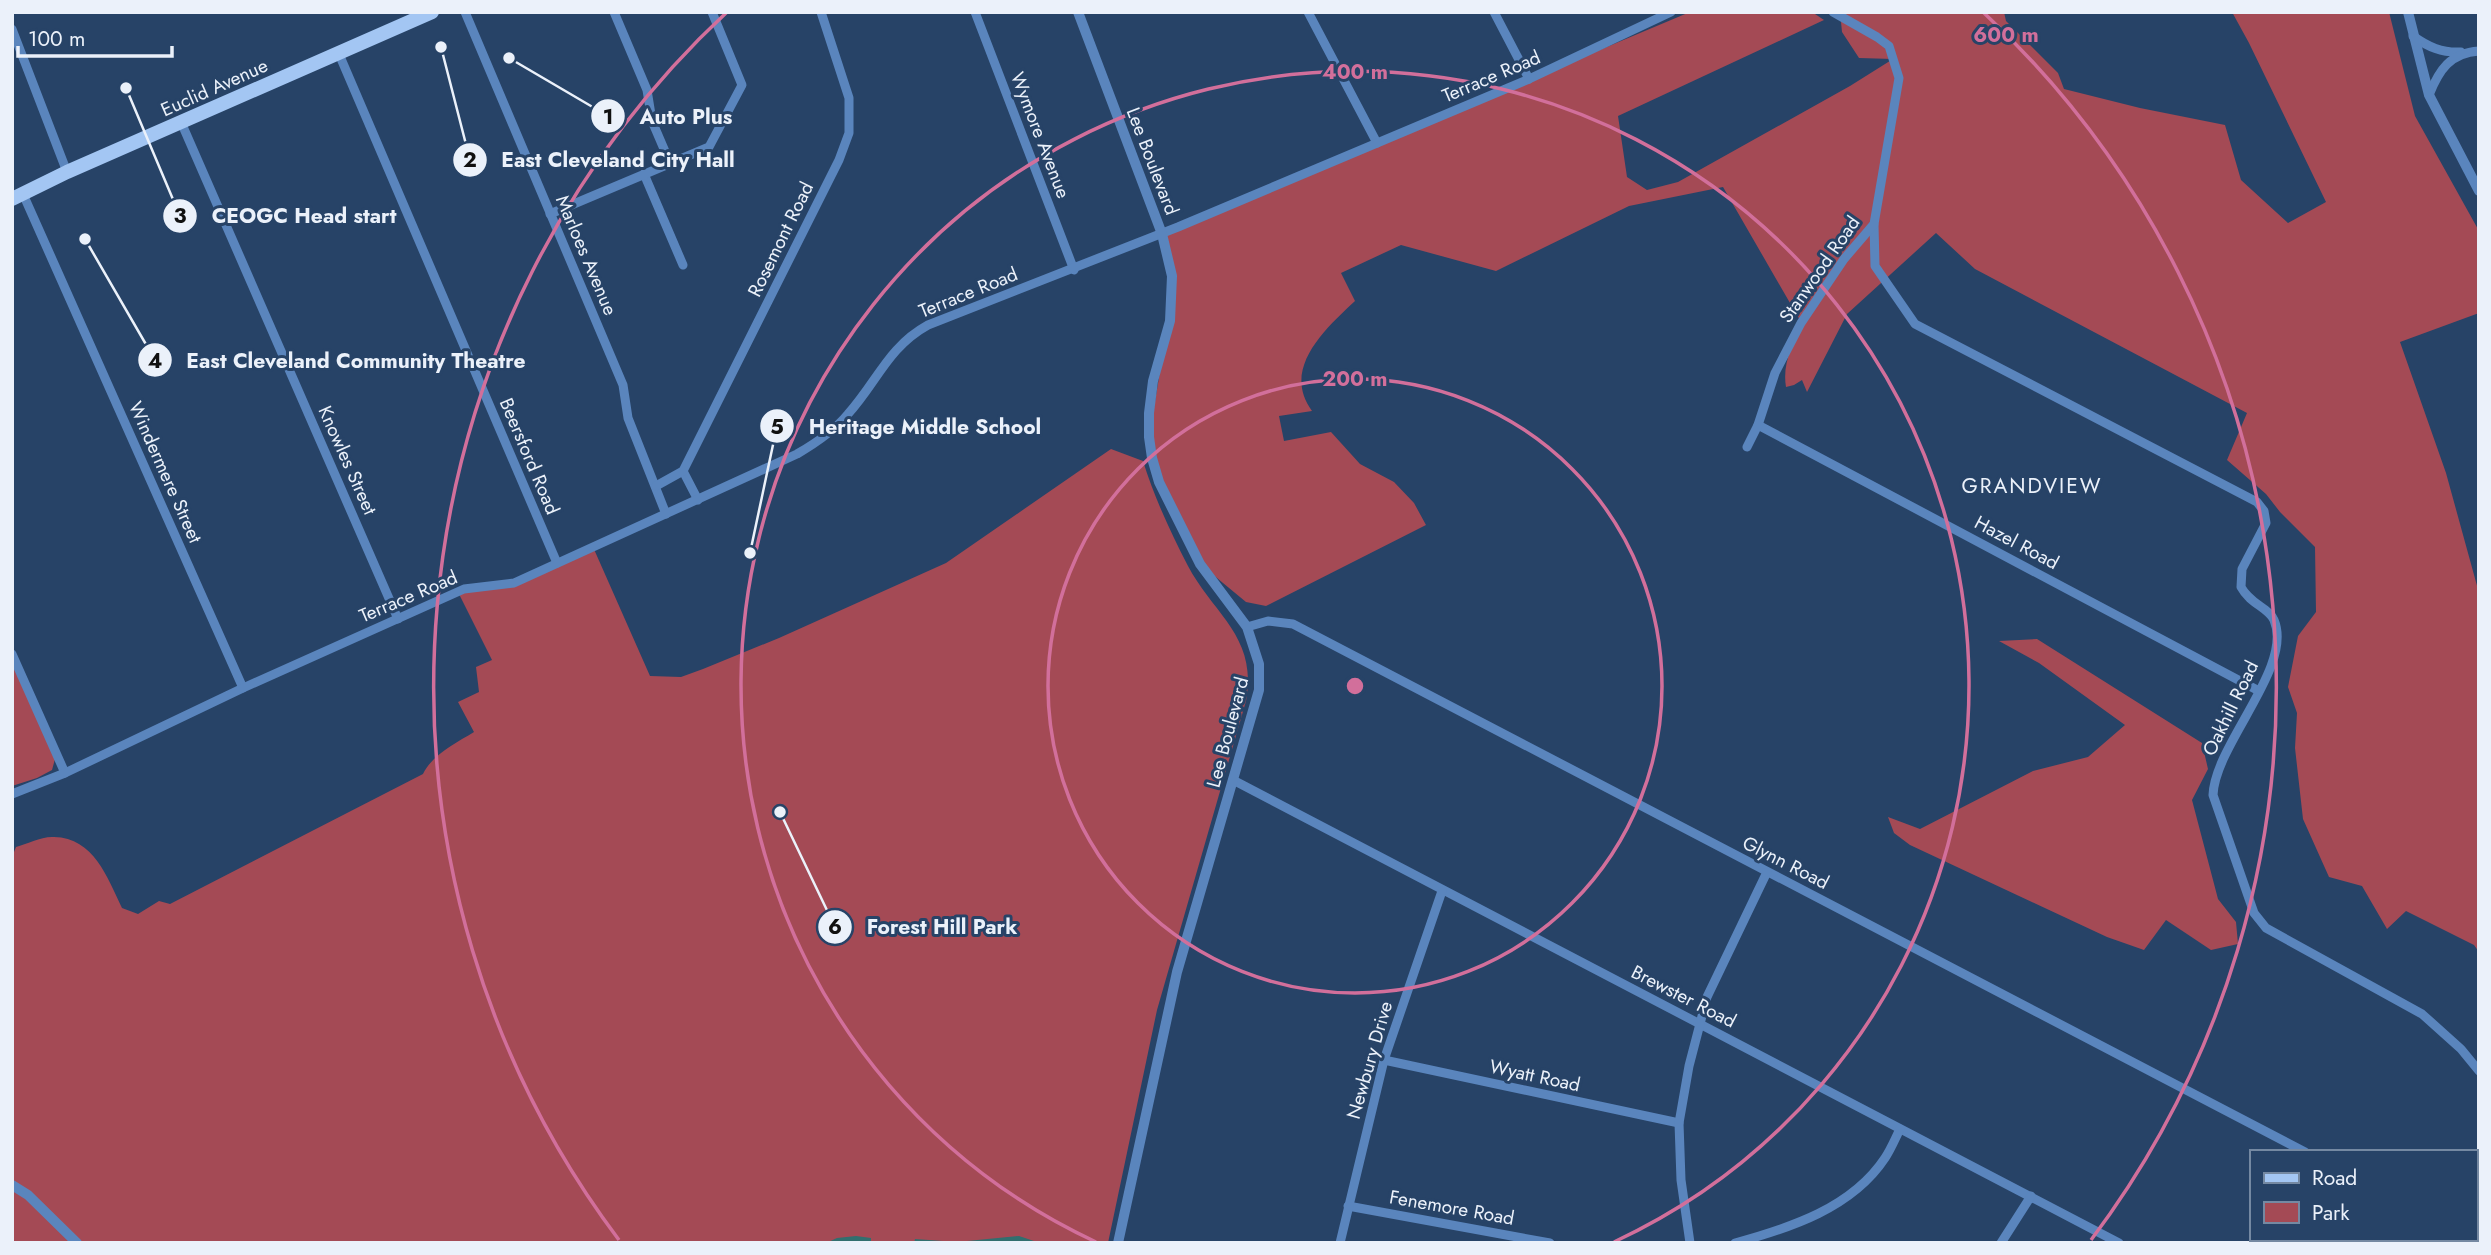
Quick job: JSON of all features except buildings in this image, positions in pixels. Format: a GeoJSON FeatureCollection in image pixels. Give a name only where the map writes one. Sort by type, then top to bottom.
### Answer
{"type":"FeatureCollection","features":[{"type":"Feature","properties":{"kind":"main road","name":"Euclid Avenue"},"geometry":{"type":"LineString","coordinates":[[18,197],[67,172],[432,12]]}},
{"type":"Feature","properties":{"kind":"street","name":"Marloes Avenue"},"geometry":{"type":"LineString","coordinates":[[465,12],[623,385],[628,418],[666,514]]}},
{"type":"Feature","properties":{"kind":"street"},"geometry":{"type":"LineString","coordinates":[[614,12],[647,90],[652,121],[670,163]]}},
{"type":"Feature","properties":{"kind":"street"},"geometry":{"type":"LineString","coordinates":[[550,214],[709,147],[741,88],[712,12]]}},
{"type":"Feature","properties":{"kind":"street","name":"Rosemont Road"},"geometry":{"type":"LineString","coordinates":[[683,471],[839,160],[849,133],[849,98],[821,12]]}},
{"type":"Feature","properties":{"kind":"street","name":"Wymore Avenue"},"geometry":{"type":"LineString","coordinates":[[975,12],[1074,270]]}},
{"type":"Feature","properties":{"kind":"street","name":"Lee Boulevard"},"geometry":{"type":"LineString","coordinates":[[1078,12],[1162,234],[1172,276],[1170,321],[1153,381],[1150,403],[1149,437],[1152,458],[1159,482],[1200,564],[1247,627],[1259,664],[1259,690],[1174,985],[1118,1243]]}},
{"type":"Feature","properties":{"kind":"street"},"geometry":{"type":"LineString","coordinates":[[1308,12],[1377,143]]}},
{"type":"Feature","properties":{"kind":"street"},"geometry":{"type":"LineString","coordinates":[[1494,12],[1529,79]]}},
{"type":"Feature","properties":{"kind":"street","name":"Terrace Road"},"geometry":{"type":"LineString","coordinates":[[12,794],[65,773],[243,688],[464,589],[514,583],[797,454],[825,436],[849,414],[890,355],[913,333],[955,314],[1162,234],[1529,79],[1671,12]]}},
{"type":"Feature","properties":{"kind":"street","name":"Stanwood Road"},"geometry":{"type":"LineString","coordinates":[[1747,447],[1758,425],[1775,373],[1801,323],[1844,260],[1874,224],[1899,78],[1889,46],[1833,12]]}},
{"type":"Feature","properties":{"kind":"street"},"geometry":{"type":"LineString","coordinates":[[2408,12],[2429,95],[2479,191]]}},
{"type":"Feature","properties":{"kind":"street"},"geometry":{"type":"LineString","coordinates":[[12,29],[67,172]]}},
{"type":"Feature","properties":{"kind":"street"},"geometry":{"type":"LineString","coordinates":[[2413,36],[2440,51],[2479,51]]}},
{"type":"Feature","properties":{"kind":"street"},"geometry":{"type":"LineString","coordinates":[[2429,95],[2439,71],[2446,63],[2479,46]]}},
{"type":"Feature","properties":{"kind":"street","name":"Beersford Road"},"geometry":{"type":"LineString","coordinates":[[339,54],[557,563]]}},
{"type":"Feature","properties":{"kind":"street","name":"Knowles Street"},"geometry":{"type":"LineString","coordinates":[[181,122],[398,619]]}},
{"type":"Feature","properties":{"kind":"street"},"geometry":{"type":"LineString","coordinates":[[644,174],[683,265]]}},
{"type":"Feature","properties":{"kind":"street","name":"Windermere Street"},"geometry":{"type":"LineString","coordinates":[[18,197],[243,688]]}},
{"type":"Feature","properties":{"kind":"street","name":"Oakhill Road"},"geometry":{"type":"LineString","coordinates":[[1874,224],[1875,266],[1915,324],[2257,502],[2264,511],[2266,523],[2242,569],[2241,587],[2253,603],[2273,617],[2277,632],[2271,668],[2222,762],[2214,783],[2213,795],[2254,912],[2266,928],[2422,1014],[2461,1049],[2479,1071]]}},
{"type":"Feature","properties":{"kind":"street","name":"Hazel Road"},"geometry":{"type":"LineString","coordinates":[[1758,425],[2259,691]]}},
{"type":"Feature","properties":{"kind":"street"},"geometry":{"type":"LineString","coordinates":[[656,486],[683,471],[698,500]]}},
{"type":"Feature","properties":{"kind":"street","name":"Glynn Road"},"geometry":{"type":"LineString","coordinates":[[1247,627],[1268,621],[1293,624],[2301,1150]]}},
{"type":"Feature","properties":{"kind":"street"},"geometry":{"type":"LineString","coordinates":[[12,654],[65,773]]}},
{"type":"Feature","properties":{"kind":"street","name":"Brewster Road"},"geometry":{"type":"LineString","coordinates":[[1233,780],[2119,1243]]}},
{"type":"Feature","properties":{"kind":"street"},"geometry":{"type":"LineString","coordinates":[[1690,1243],[1681,1180],[1679,1123],[1689,1066],[1707,997],[1768,872]]}},
{"type":"Feature","properties":{"kind":"street","name":"Newbury Drive"},"geometry":{"type":"LineString","coordinates":[[1340,1243],[1384,1060],[1442,891]]}},
{"type":"Feature","properties":{"kind":"street","name":"Wyatt Road"},"geometry":{"type":"LineString","coordinates":[[1384,1060],[1679,1123]]}},
{"type":"Feature","properties":{"kind":"street"},"geometry":{"type":"LineString","coordinates":[[1735,1243],[1794,1225],[1852,1193],[1872,1175],[1885,1158],[1900,1129]]}},
{"type":"Feature","properties":{"kind":"street"},"geometry":{"type":"LineString","coordinates":[[12,1185],[28,1195],[77,1243]]}},
{"type":"Feature","properties":{"kind":"street"},"geometry":{"type":"LineString","coordinates":[[2001,1243],[2031,1196]]}},
{"type":"Feature","properties":{"kind":"street","name":"Fenemore Road"},"geometry":{"type":"LineString","coordinates":[[1348,1206],[1550,1243]]}},
{"type":"Feature","properties":{"kind":"green space"},"geometry":{"type":"Polygon","coordinates":[[[1690,12],[1812,12],[1824,20],[1618,116],[1627,177],[1647,190],[1678,182],[1893,59],[1859,58],[1842,32],[1840,12],[2004,12],[2006,21],[2058,73],[2064,89],[2225,125],[2241,180],[2288,223],[2326,202],[2232,12],[2389,12],[2415,116],[2479,231],[2479,313],[2400,342],[2446,473],[2479,593],[2479,952],[2474,945],[2406,911],[2387,929],[2362,886],[2329,877],[2303,819],[2295,748],[2297,713],[2288,687],[2298,636],[2316,612],[2315,547],[2266,494],[2227,460],[2247,413],[1975,269],[1936,233],[1847,314],[1807,392],[1802,380],[1786,387],[1785,379],[1789,354],[1801,322],[1723,187],[1629,206],[1496,271],[1401,245],[1341,273],[1355,301],[1320,337],[1304,365],[1301,380],[1304,395],[1312,411],[1279,416],[1284,441],[1331,432],[1360,464],[1394,482],[1414,503],[1426,525],[1266,606],[1246,602],[1200,564],[1159,482],[1149,437],[1172,300],[1162,234],[1690,12]]]}},
{"type":"Feature","properties":{"kind":"green space"},"geometry":{"type":"Polygon","coordinates":[[[1111,449],[1143,461],[1163,515],[1188,566],[1240,643],[1246,660],[1248,679],[1246,701],[1157,1010],[1108,1243],[12,1243],[12,857],[16,847],[45,838],[68,839],[79,844],[97,861],[122,908],[138,914],[159,901],[170,904],[423,774],[438,755],[474,732],[458,702],[479,692],[476,667],[492,660],[458,592],[514,583],[593,547],[650,676],[681,677],[779,638],[946,563],[1111,449]]]}},
{"type":"Feature","properties":{"kind":"green space"},"geometry":{"type":"Polygon","coordinates":[[[2037,639],[2202,743],[2208,769],[2192,800],[2218,899],[2236,922],[2238,944],[2211,950],[2166,920],[2144,950],[2107,937],[1910,845],[1894,833],[1888,817],[1920,829],[2033,771],[2088,757],[2125,725],[2039,663],[1999,641],[2037,639]]]}},
{"type":"Feature","properties":{"kind":"green space"},"geometry":{"type":"Polygon","coordinates":[[[12,663],[55,759],[52,770],[12,786],[12,663]]]}},
{"type":"Feature","properties":{"kind":"shaded area"},"geometry":{"type":"Polygon","coordinates":[[[856,1236],[891,1243],[826,1243],[837,1238],[856,1236]]]}},
{"type":"Feature","properties":{"kind":"shaded area"},"geometry":{"type":"Polygon","coordinates":[[[1019,1236],[1040,1243],[914,1243],[915,1239],[957,1242],[1019,1236]]]}},
{"type":"Feature","properties":{"kind":"place","name":"East Cleveland City Hall"},"geometry":{"type":"Point","coordinates":[441,47]}},
{"type":"Feature","properties":{"kind":"place","name":"Auto Plus"},"geometry":{"type":"Point","coordinates":[509,58]}},
{"type":"Feature","properties":{"kind":"place","name":"CEOGC Head start"},"geometry":{"type":"Point","coordinates":[126,88]}},
{"type":"Feature","properties":{"kind":"place","name":"East Cleveland Community Theatre"},"geometry":{"type":"Point","coordinates":[85,239]}},
{"type":"Feature","properties":{"kind":"place","name":"Heritage Middle School"},"geometry":{"type":"Point","coordinates":[750,553]}},
{"type":"Feature","properties":{"kind":"place","name":"Forest Hill Park"},"geometry":{"type":"Point","coordinates":[780,812]}},
{"type":"Feature","properties":{"kind":"district","name":"GRANDVIEW"},"geometry":{"type":"Point","coordinates":[2032,486]}}]}
